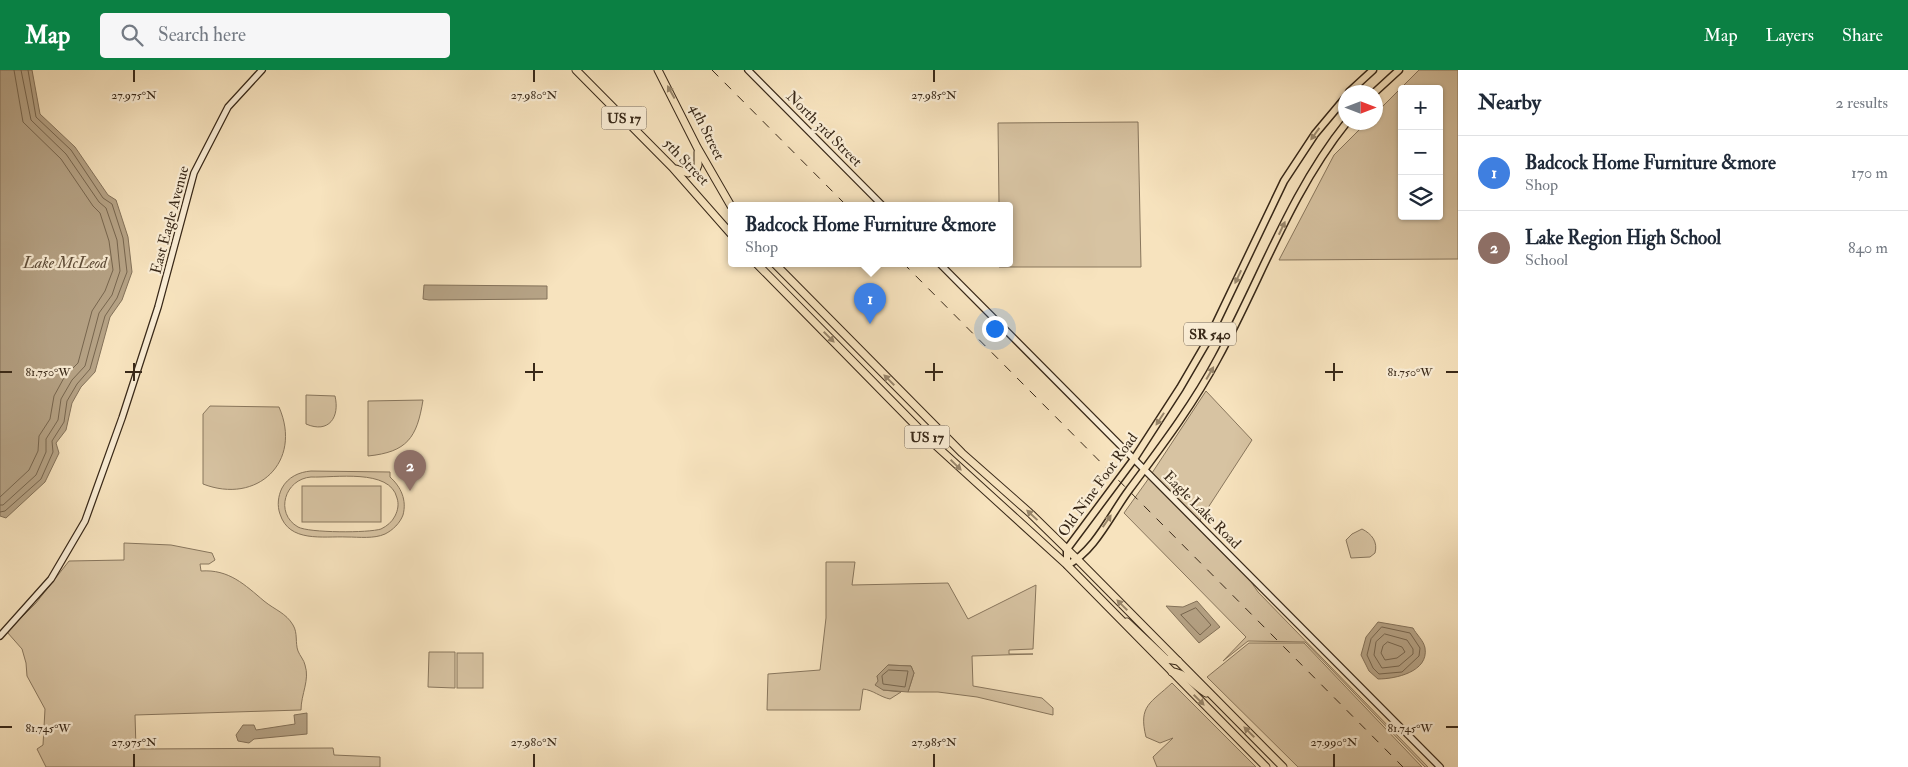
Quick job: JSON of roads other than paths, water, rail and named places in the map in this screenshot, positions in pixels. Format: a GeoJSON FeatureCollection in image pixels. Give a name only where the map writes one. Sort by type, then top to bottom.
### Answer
{"type":"FeatureCollection","features":[{"type":"Feature","properties":{"kind":"highway","name":"5th Street"},"geometry":{"type":"LineString","coordinates":[[576,70],[672,167],[728,231]]}},
{"type":"Feature","properties":{"kind":"highway","name":"4th Street"},"geometry":{"type":"LineString","coordinates":[[658,70],[697,147],[729,202]]}},
{"type":"Feature","properties":{"kind":"highway"},"geometry":{"type":"LineString","coordinates":[[672,167],[688,173],[696,170],[698,164],[697,147]]}},
{"type":"Feature","properties":{"kind":"highway","name":"US 17"},"geometry":{"type":"LineString","coordinates":[[760,267],[965,474],[1067,565],[1266,767]]}},
{"type":"Feature","properties":{"kind":"highway","name":"US 17"},"geometry":{"type":"LineString","coordinates":[[778,267],[962,453],[1032,514],[1283,767]]}},
{"type":"Feature","properties":{"kind":"highway"},"geometry":{"type":"LineString","coordinates":[[866,375],[874,365]]}},
{"type":"Feature","properties":{"kind":"highway"},"geometry":{"type":"LineString","coordinates":[[1116,615],[1134,627],[1166,659],[1178,661]]}},
{"type":"Feature","properties":{"kind":"highway"},"geometry":{"type":"LineString","coordinates":[[1172,672],[1182,674],[1192,685],[1215,698]]}},
{"type":"Feature","properties":{"kind":"main road"},"geometry":{"type":"LineString","coordinates":[[1357,85],[1373,70]]}},
{"type":"Feature","properties":{"kind":"main road"},"geometry":{"type":"LineString","coordinates":[[1383,85],[1399,70]]}},
{"type":"Feature","properties":{"kind":"main road","name":"Old Nine Foot Road"},"geometry":{"type":"LineString","coordinates":[[1338,106],[1319,128],[1292,169],[1208,340],[1134,459],[1067,549],[1067,565],[1078,560],[1145,470],[1205,382],[1233,330],[1299,194],[1341,130]]}},
{"type":"Feature","properties":{"kind":"street","name":"East Eagle Avenue"},"geometry":{"type":"LineString","coordinates":[[0,636],[47,584],[78,536],[94,501],[130,394],[169,269],[194,173],[228,107],[262,70]]}},
{"type":"Feature","properties":{"kind":"street","name":"North 3rd Street"},"geometry":{"type":"LineString","coordinates":[[748,70],[879,202]]}},
{"type":"Feature","properties":{"kind":"street","name":"Eagle Lake Road"},"geometry":{"type":"LineString","coordinates":[[944,267],[1440,767]]}},
{"type":"Feature","properties":{"kind":"water","name":"Lake McLeod"},"geometry":{"type":"Polygon","coordinates":[[[0,70],[32,70],[40,114],[75,147],[108,195],[116,200],[128,237],[132,272],[122,300],[110,317],[95,372],[81,387],[72,403],[66,430],[56,443],[59,453],[45,482],[6,518],[0,516],[0,70]]]}},
{"type":"Feature","properties":{"kind":"water"},"geometry":{"type":"Polygon","coordinates":[[[424,285],[547,286],[547,299],[429,300],[423,299],[424,285]]]}},
{"type":"Feature","properties":{"kind":"water"},"geometry":{"type":"Polygon","coordinates":[[[1197,601],[1220,627],[1199,643],[1166,606],[1183,607],[1197,601]]]}},
{"type":"Feature","properties":{"kind":"water"},"geometry":{"type":"Polygon","coordinates":[[[1378,622],[1413,628],[1425,648],[1425,656],[1422,663],[1409,672],[1393,678],[1378,679],[1369,671],[1361,655],[1366,637],[1378,622]]]}},
{"type":"Feature","properties":{"kind":"water"},"geometry":{"type":"Polygon","coordinates":[[[888,665],[911,666],[914,673],[908,692],[883,690],[875,685],[878,681],[877,676],[888,665]]]}},
{"type":"Feature","properties":{"kind":"water"},"geometry":{"type":"Polygon","coordinates":[[[307,713],[307,734],[254,739],[249,743],[238,741],[236,735],[243,725],[254,725],[256,730],[295,724],[294,715],[307,713]]]}},
{"type":"Feature","properties":{"kind":"railway"},"geometry":{"type":"LineString","coordinates":[[712,70],[843,202]]}},
{"type":"Feature","properties":{"kind":"railway"},"geometry":{"type":"LineString","coordinates":[[907,267],[1403,767]]}},
{"type":"Feature","properties":{"kind":"place","name":"Badcock Home Furniture &more"},"geometry":{"type":"Point","coordinates":[870,324]}},
{"type":"Feature","properties":{"kind":"place","name":"Lake Region High School"},"geometry":{"type":"Point","coordinates":[410,491]}}]}
